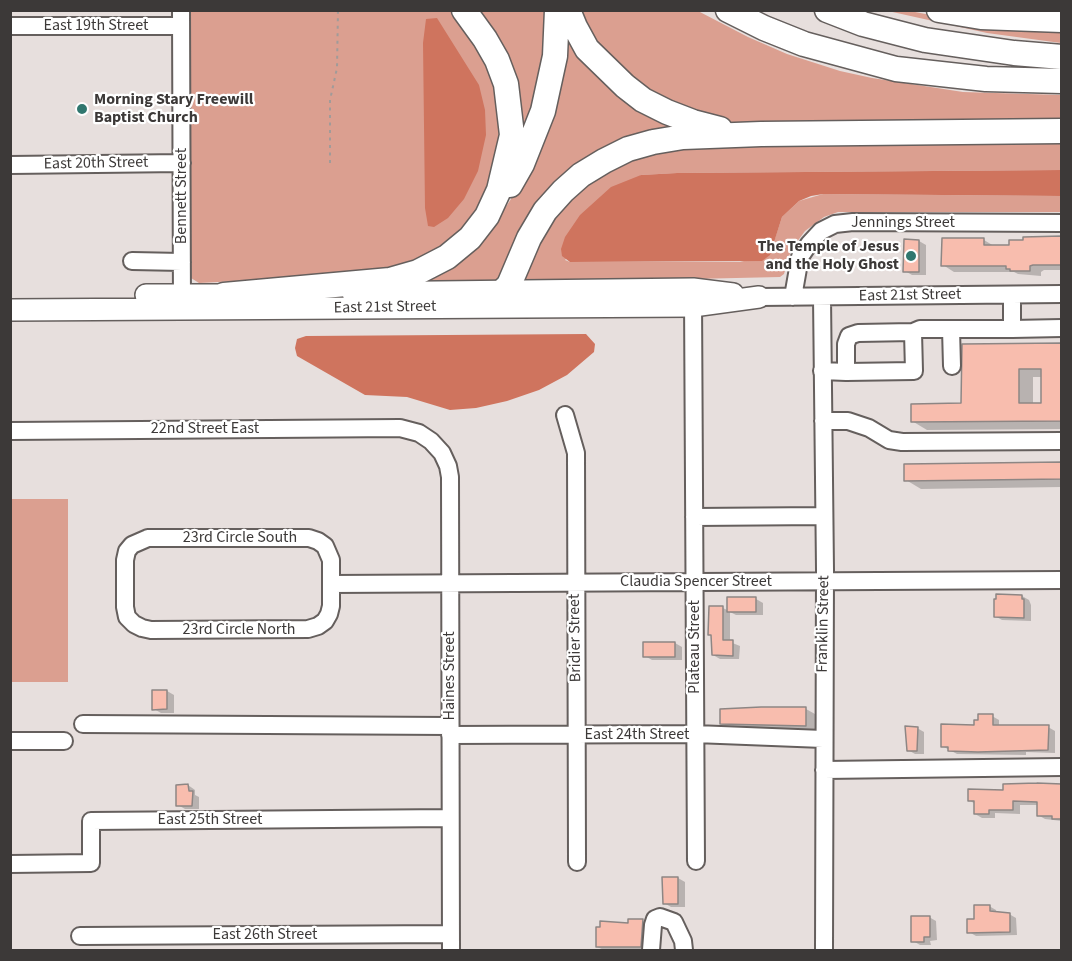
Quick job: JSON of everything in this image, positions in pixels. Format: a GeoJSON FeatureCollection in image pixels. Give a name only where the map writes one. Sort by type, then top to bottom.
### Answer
{"type":"FeatureCollection","features":[{"type":"Feature","properties":{"kind":"highway"},"geometry":{"type":"LineString","coordinates":[[464,10],[498,60],[506,84],[510,110],[512,135],[507,163],[499,190],[487,216]]}},
{"type":"Feature","properties":{"kind":"highway"},"geometry":{"type":"LineString","coordinates":[[224,295],[390,280],[418,272],[447,257],[470,238],[506,193],[522,164],[543,111],[555,56],[557,10]]}},
{"type":"Feature","properties":{"kind":"highway"},"geometry":{"type":"LineString","coordinates":[[568,10],[587,48],[610,72],[643,100],[693,122],[720,129],[761,134]]}},
{"type":"Feature","properties":{"kind":"highway"},"geometry":{"type":"LineString","coordinates":[[728,10],[794,40],[825,51],[896,69],[986,79],[1062,81]]}},
{"type":"Feature","properties":{"kind":"highway"},"geometry":{"type":"LineString","coordinates":[[827,10],[863,24],[925,40],[1014,54],[1062,57]]}},
{"type":"Feature","properties":{"kind":"highway"},"geometry":{"type":"LineString","coordinates":[[939,10],[981,18],[1062,20]]}},
{"type":"Feature","properties":{"kind":"highway"},"geometry":{"type":"LineString","coordinates":[[1035,10],[1062,14]]}},
{"type":"Feature","properties":{"kind":"highway"},"geometry":{"type":"LineString","coordinates":[[502,292],[509,285],[529,238],[545,212],[563,191],[581,175],[628,149],[683,137],[1062,131]]}},
{"type":"Feature","properties":{"kind":"main road","name":"East 21st Street"},"geometry":{"type":"LineString","coordinates":[[10,310],[182,302],[224,295],[502,292],[693,298]]}},
{"type":"Feature","properties":{"kind":"main road","name":"East 21st Street"},"geometry":{"type":"LineString","coordinates":[[10,297],[477,307],[759,297]]}},
{"type":"Feature","properties":{"kind":"street","name":"East 19th Street"},"geometry":{"type":"LineString","coordinates":[[10,26],[181,18]]}},
{"type":"Feature","properties":{"kind":"street","name":"Bennett Street"},"geometry":{"type":"LineString","coordinates":[[181,18],[182,302]]}},
{"type":"Feature","properties":{"kind":"street","name":"East 20th Street"},"geometry":{"type":"LineString","coordinates":[[10,165],[182,163]]}},
{"type":"Feature","properties":{"kind":"street","name":"Jennings Street"},"geometry":{"type":"LineString","coordinates":[[793,297],[800,257],[808,243],[821,231],[835,224],[853,222],[1062,223]]}},
{"type":"Feature","properties":{"kind":"street"},"geometry":{"type":"LineString","coordinates":[[132,261],[182,262]]}},
{"type":"Feature","properties":{"kind":"street"},"geometry":{"type":"LineString","coordinates":[[477,307],[502,292]]}},
{"type":"Feature","properties":{"kind":"street","name":"East 21st Street"},"geometry":{"type":"LineString","coordinates":[[759,297],[1062,294]]}},
{"type":"Feature","properties":{"kind":"street"},"geometry":{"type":"LineString","coordinates":[[1012,295],[1012,329]]}},
{"type":"Feature","properties":{"kind":"street","name":"Franklin Street"},"geometry":{"type":"LineString","coordinates":[[822,297],[824,951]]}},
{"type":"Feature","properties":{"kind":"street","name":"Plateau Street"},"geometry":{"type":"LineString","coordinates":[[693,298],[696,861]]}},
{"type":"Feature","properties":{"kind":"street"},"geometry":{"type":"LineString","coordinates":[[846,372],[846,344],[849,336],[858,333],[913,332],[920,329],[1062,328]]}},
{"type":"Feature","properties":{"kind":"street"},"geometry":{"type":"LineString","coordinates":[[951,329],[952,366]]}},
{"type":"Feature","properties":{"kind":"street"},"geometry":{"type":"LineString","coordinates":[[822,371],[914,371],[913,332]]}},
{"type":"Feature","properties":{"kind":"street","name":"Bridier Street"},"geometry":{"type":"LineString","coordinates":[[565,416],[576,453],[577,862]]}},
{"type":"Feature","properties":{"kind":"street"},"geometry":{"type":"LineString","coordinates":[[823,421],[848,421],[869,428],[889,440],[902,442],[1062,441]]}},
{"type":"Feature","properties":{"kind":"street","name":"22nd Street East"},"geometry":{"type":"LineString","coordinates":[[10,431],[400,428]]}},
{"type":"Feature","properties":{"kind":"street","name":"Haines Street"},"geometry":{"type":"LineString","coordinates":[[400,428],[419,433],[431,441],[442,453],[450,477],[451,942]]}},
{"type":"Feature","properties":{"kind":"street"},"geometry":{"type":"LineString","coordinates":[[694,518],[824,516]]}},
{"type":"Feature","properties":{"kind":"street","name":"23rd Circle South"},"geometry":{"type":"LineString","coordinates":[[125,607],[127,551],[132,545],[148,538],[309,538],[318,541],[329,553],[331,584]]}},
{"type":"Feature","properties":{"kind":"street","name":"Claudia Spencer Street"},"geometry":{"type":"LineString","coordinates":[[331,584],[1062,580]]}},
{"type":"Feature","properties":{"kind":"street","name":"23rd Circle North"},"geometry":{"type":"LineString","coordinates":[[125,607],[127,616],[134,624],[151,630],[308,629],[325,621],[329,614],[332,606],[331,584]]}},
{"type":"Feature","properties":{"kind":"street","name":"East 24th Street"},"geometry":{"type":"LineString","coordinates":[[83,724],[823,738]]}},
{"type":"Feature","properties":{"kind":"street"},"geometry":{"type":"LineString","coordinates":[[10,741],[64,741]]}},
{"type":"Feature","properties":{"kind":"street"},"geometry":{"type":"LineString","coordinates":[[824,770],[1062,767]]}},
{"type":"Feature","properties":{"kind":"street","name":"East 25th Street"},"geometry":{"type":"LineString","coordinates":[[10,864],[91,863],[91,821],[450,818]]}},
{"type":"Feature","properties":{"kind":"street"},"geometry":{"type":"LineString","coordinates":[[651,951],[653,925],[655,919],[660,916],[674,921],[683,941],[684,951]]}},
{"type":"Feature","properties":{"kind":"street","name":"East 26th Street"},"geometry":{"type":"LineString","coordinates":[[80,936],[451,942]]}},
{"type":"Feature","properties":{"kind":"path"},"geometry":{"type":"LineString","coordinates":[[330,163],[330,90],[337,68],[338,10]]}},
{"type":"Feature","properties":{"kind":"shaded area"},"geometry":{"type":"Polygon","coordinates":[[[185,11],[454,11],[499,82],[503,162],[467,232],[419,260],[412,260],[374,274],[199,283],[191,278],[188,269],[185,11]]]}},
{"type":"Feature","properties":{"kind":"shaded area"},"geometry":{"type":"Polygon","coordinates":[[[470,11],[553,11],[525,150],[470,11]]]}},
{"type":"Feature","properties":{"kind":"shaded area"},"geometry":{"type":"Polygon","coordinates":[[[575,11],[698,11],[787,54],[840,71],[963,92],[1061,95],[1061,123],[725,125],[692,118],[610,66],[575,11]]]}},
{"type":"Feature","properties":{"kind":"shaded area"},"geometry":{"type":"Polygon","coordinates":[[[888,11],[910,11],[946,18],[1061,30],[1061,43],[987,33],[888,11]]]}},
{"type":"Feature","properties":{"kind":"shaded area"},"geometry":{"type":"Polygon","coordinates":[[[437,18],[479,85],[485,110],[486,135],[478,171],[464,199],[448,218],[434,227],[428,226],[425,208],[423,43],[426,19],[437,18]]]}},
{"type":"Feature","properties":{"kind":"shaded area"},"geometry":{"type":"Polygon","coordinates":[[[565,35],[682,126],[607,153],[499,283],[425,283],[496,222],[524,179],[565,35]]]}},
{"type":"Feature","properties":{"kind":"shaded area"},"geometry":{"type":"Polygon","coordinates":[[[1061,143],[1061,170],[641,175],[565,260],[570,262],[740,262],[770,254],[782,217],[799,201],[823,194],[1061,196],[1061,212],[838,212],[824,217],[805,231],[791,250],[784,274],[780,277],[517,283],[538,234],[582,183],[658,147],[1061,143]]]}},
{"type":"Feature","properties":{"kind":"shaded area"},"geometry":{"type":"Polygon","coordinates":[[[1061,170],[1061,196],[823,194],[811,196],[799,201],[782,217],[770,255],[762,261],[570,262],[562,256],[561,249],[565,237],[580,215],[611,187],[641,175],[1061,170]]]}},
{"type":"Feature","properties":{"kind":"shaded area"},"geometry":{"type":"Polygon","coordinates":[[[586,334],[595,344],[594,352],[567,375],[539,390],[507,401],[476,408],[450,410],[407,397],[365,395],[297,356],[295,348],[297,339],[306,336],[586,334]]]}},
{"type":"Feature","properties":{"kind":"shaded area"},"geometry":{"type":"Polygon","coordinates":[[[11,499],[68,499],[68,682],[11,682],[11,499]]]}},
{"type":"Feature","properties":{"kind":"building"},"geometry":{"type":"Polygon","coordinates":[[[1062,236],[1062,265],[1033,265],[1030,266],[1030,271],[1010,271],[1006,269],[1006,266],[941,266],[942,238],[984,238],[984,245],[1009,245],[1009,240],[1023,240],[1023,237],[1062,236]]]}},
{"type":"Feature","properties":{"kind":"building","name":"The Temple of Jesus and the Holy Ghost"},"geometry":{"type":"Polygon","coordinates":[[[904,239],[919,240],[919,272],[903,272],[904,239]]]}},
{"type":"Feature","properties":{"kind":"building"},"geometry":{"type":"Polygon","coordinates":[[[1062,343],[1062,421],[911,422],[911,404],[961,403],[962,344],[1062,343]],[[1019,369],[1019,403],[1041,403],[1041,369],[1019,369]]]}},
{"type":"Feature","properties":{"kind":"building"},"geometry":{"type":"Polygon","coordinates":[[[1062,462],[1062,479],[904,481],[904,464],[1062,462]]]}},
{"type":"Feature","properties":{"kind":"building"},"geometry":{"type":"Polygon","coordinates":[[[996,594],[1022,595],[1024,618],[994,617],[996,594]]]}},
{"type":"Feature","properties":{"kind":"building"},"geometry":{"type":"Polygon","coordinates":[[[727,597],[756,597],[756,612],[727,612],[727,597]]]}},
{"type":"Feature","properties":{"kind":"building"},"geometry":{"type":"Polygon","coordinates":[[[709,606],[723,606],[723,640],[733,640],[733,656],[712,655],[711,635],[708,635],[709,606]]]}},
{"type":"Feature","properties":{"kind":"building"},"geometry":{"type":"Polygon","coordinates":[[[643,642],[675,642],[675,657],[643,657],[643,642]]]}},
{"type":"Feature","properties":{"kind":"building"},"geometry":{"type":"Polygon","coordinates":[[[152,690],[167,690],[167,709],[152,710],[152,690]]]}},
{"type":"Feature","properties":{"kind":"building"},"geometry":{"type":"Polygon","coordinates":[[[806,707],[806,726],[720,724],[720,709],[806,707]]]}},
{"type":"Feature","properties":{"kind":"building"},"geometry":{"type":"Polygon","coordinates":[[[978,714],[993,714],[993,725],[1049,725],[1048,750],[978,752],[948,751],[948,747],[941,747],[941,724],[974,725],[974,720],[978,720],[978,714]]]}},
{"type":"Feature","properties":{"kind":"building"},"geometry":{"type":"Polygon","coordinates":[[[905,726],[918,727],[917,751],[907,751],[905,726]]]}},
{"type":"Feature","properties":{"kind":"building"},"geometry":{"type":"Polygon","coordinates":[[[188,784],[189,791],[193,791],[192,806],[176,806],[176,785],[188,784]]]}},
{"type":"Feature","properties":{"kind":"building"},"geometry":{"type":"Polygon","coordinates":[[[1003,784],[1062,784],[1062,819],[1037,816],[1037,802],[1013,801],[1013,810],[989,810],[989,814],[974,814],[974,801],[968,801],[968,789],[1003,790],[1003,784]]]}},
{"type":"Feature","properties":{"kind":"building"},"geometry":{"type":"Polygon","coordinates":[[[662,877],[678,877],[678,904],[663,904],[662,877]]]}},
{"type":"Feature","properties":{"kind":"building"},"geometry":{"type":"Polygon","coordinates":[[[974,905],[990,905],[990,911],[1010,913],[1010,932],[967,933],[967,919],[974,919],[974,905]]]}},
{"type":"Feature","properties":{"kind":"building"},"geometry":{"type":"Polygon","coordinates":[[[911,916],[930,916],[930,937],[924,937],[924,942],[911,942],[911,916]]]}},
{"type":"Feature","properties":{"kind":"building"},"geometry":{"type":"Polygon","coordinates":[[[628,919],[643,919],[641,947],[596,947],[596,927],[600,927],[600,921],[628,923],[628,919]]]}},
{"type":"Feature","properties":{"kind":"place","name":"Morning Stary Freewill Baptist Church"},"geometry":{"type":"Point","coordinates":[82,109]}},
{"type":"Feature","properties":{"kind":"place","name":"The Temple of Jesus and the Holy Ghost"},"geometry":{"type":"Point","coordinates":[911,256]}}]}
